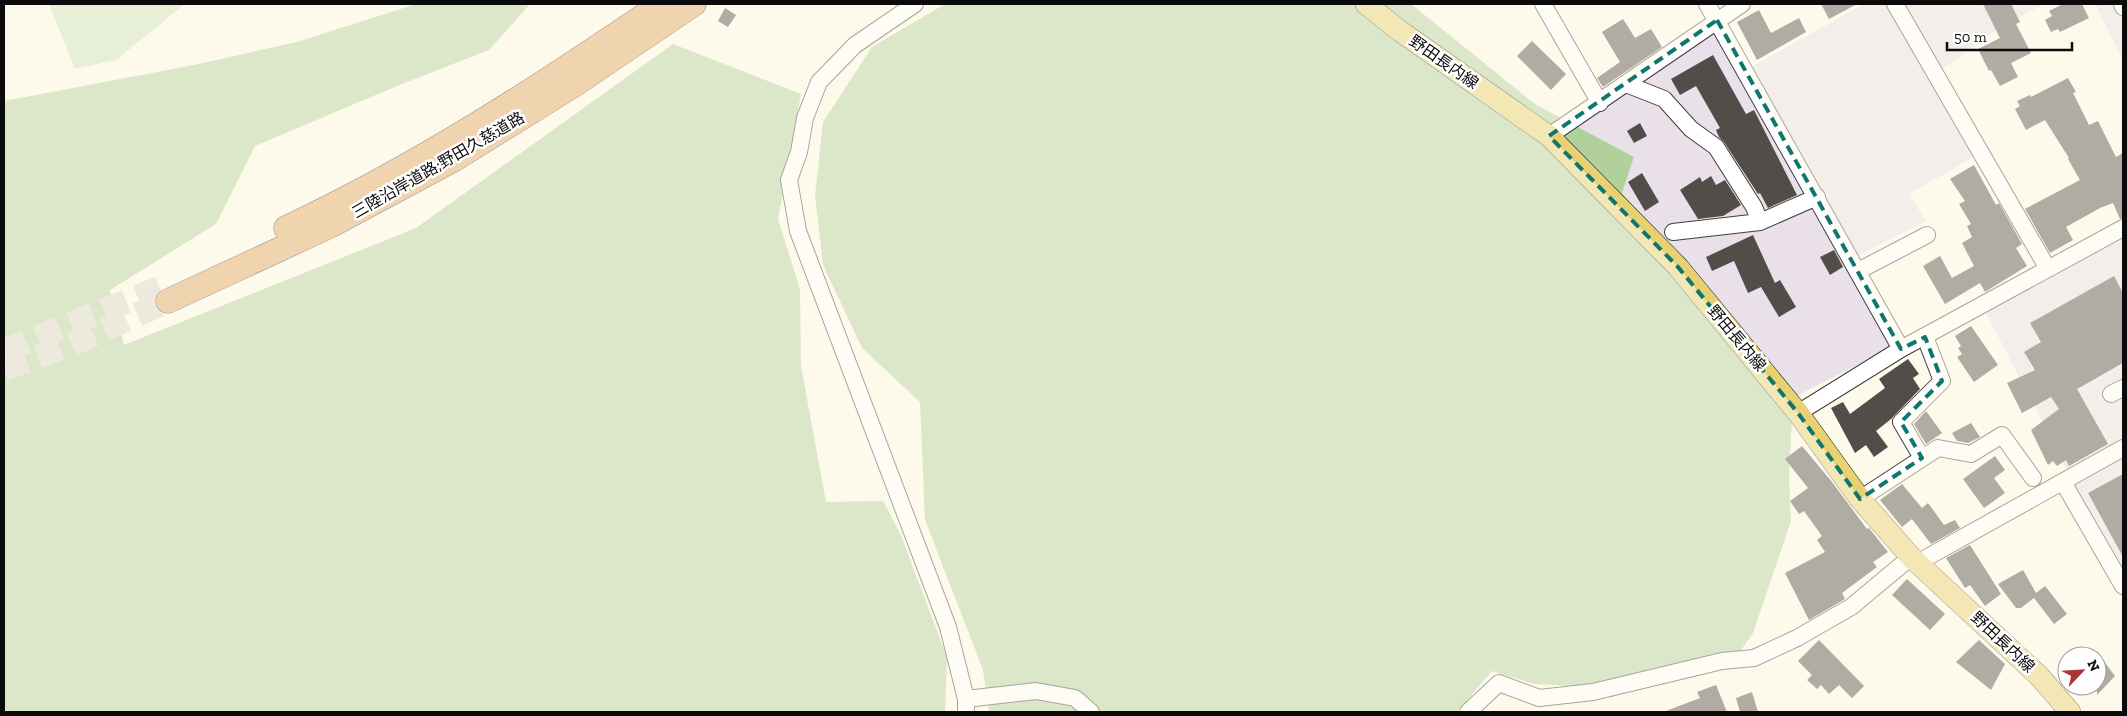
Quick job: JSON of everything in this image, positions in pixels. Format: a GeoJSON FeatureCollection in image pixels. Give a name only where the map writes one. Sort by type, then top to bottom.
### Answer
{"type":"FeatureCollection","features":[{"type":"Feature","properties":{"kind":"highway","name":"三陸沿岸道路;野田久慈道路"},"geometry":{"type":"LineString","coordinates":[[661,4],[553,77],[429,152],[165,294],[332,225],[455,159],[574,85],[694,4]]}},
{"type":"Feature","properties":{"kind":"main road","name":"野田長内線"},"geometry":{"type":"LineString","coordinates":[[1366,4],[1400,31],[1549,136],[1678,267],[1798,413],[1860,499],[1914,560],[2040,677],[2070,712]]}},
{"type":"Feature","properties":{"kind":"street"},"geometry":{"type":"LineString","coordinates":[[915,4],[855,45],[819,82],[805,118],[798,152],[789,180],[798,232],[948,627],[966,706],[1036,692],[1075,698],[1091,712]]}},
{"type":"Feature","properties":{"kind":"street"},"geometry":{"type":"LineString","coordinates":[[1543,4],[1600,103]]}},
{"type":"Feature","properties":{"kind":"street"},"geometry":{"type":"LineString","coordinates":[[1707,4],[1901,349]]}},
{"type":"Feature","properties":{"kind":"street"},"geometry":{"type":"LineString","coordinates":[[1549,136],[1600,103],[1742,4]]}},
{"type":"Feature","properties":{"kind":"street"},"geometry":{"type":"LineString","coordinates":[[1895,4],[2048,269]]}},
{"type":"Feature","properties":{"kind":"street"},"geometry":{"type":"LineString","coordinates":[[1626,84],[1664,99],[1691,129],[1716,147],[1754,207],[1760,222]]}},
{"type":"Feature","properties":{"kind":"street"},"geometry":{"type":"LineString","coordinates":[[1673,232],[1760,222],[1817,197]]}},
{"type":"Feature","properties":{"kind":"street"},"geometry":{"type":"LineString","coordinates":[[1798,413],[1901,349],[2123,228]]}},
{"type":"Feature","properties":{"kind":"street"},"geometry":{"type":"LineString","coordinates":[[1858,271],[1927,235]]}},
{"type":"Feature","properties":{"kind":"street"},"geometry":{"type":"LineString","coordinates":[[1922,458],[1901,422],[1942,381],[1925,336]]}},
{"type":"Feature","properties":{"kind":"street"},"geometry":{"type":"LineString","coordinates":[[1860,499],[1938,448],[1971,454],[2002,435],[2032,478]]}},
{"type":"Feature","properties":{"kind":"street"},"geometry":{"type":"LineString","coordinates":[[1468,712],[1499,683],[1539,698],[1593,692],[1722,661],[1754,658],[1797,638],[1851,606],[1914,560],[2063,482],[2123,448]]}},
{"type":"Feature","properties":{"kind":"street"},"geometry":{"type":"LineString","coordinates":[[2063,482],[2123,586]]}},
{"type":"Feature","properties":{"kind":"highlighted area"},"geometry":{"type":"Polygon","coordinates":[[[1717,20],[1901,349],[1925,337],[1942,381],[1901,422],[1922,458],[1860,499],[1798,413],[1678,267],[1549,136],[1717,20]]]}},
{"type":"Feature","properties":{"kind":"shaded area"},"geometry":{"type":"Polygon","coordinates":[[[1864,4],[2044,4],[1992,33],[1941,70],[1986,150],[1909,194],[1926,221],[1858,256],[1906,340],[1793,398],[1622,193],[1634,157],[1578,127],[1727,23],[1751,67],[1864,4]]]}},
{"type":"Feature","properties":{"kind":"shaded area"},"geometry":{"type":"Polygon","coordinates":[[[2095,4],[2123,4],[2123,60],[2095,4]]]}},
{"type":"Feature","properties":{"kind":"shaded area"},"geometry":{"type":"Polygon","coordinates":[[[2123,236],[2123,569],[2068,472],[1985,311],[2123,236]]]}},
{"type":"Feature","properties":{"kind":"green space"},"geometry":{"type":"Polygon","coordinates":[[[49,4],[185,4],[116,60],[75,69],[49,4]]]}},
{"type":"Feature","properties":{"kind":"green space"},"geometry":{"type":"Polygon","coordinates":[[[416,4],[530,4],[489,50],[397,86],[255,146],[216,224],[110,290],[124,345],[416,228],[673,44],[801,94],[778,219],[800,289],[801,366],[826,502],[883,501],[900,533],[947,657],[945,712],[4,712],[4,101],[194,65],[297,42],[416,4]]]}},
{"type":"Feature","properties":{"kind":"green space"},"geometry":{"type":"Polygon","coordinates":[[[945,4],[1411,4],[1535,104],[1634,157],[1622,193],[1793,398],[1789,476],[1791,521],[1753,633],[1732,663],[1631,689],[1534,684],[1492,671],[1457,712],[989,712],[983,670],[925,520],[920,402],[862,348],[823,265],[815,195],[823,122],[872,47],[945,4]]]}},
{"type":"Feature","properties":{"kind":"building"},"geometry":{"type":"Polygon","coordinates":[[[1821,4],[1857,4],[1829,19],[1821,4]]]}},
{"type":"Feature","properties":{"kind":"building"},"geometry":{"type":"Polygon","coordinates":[[[1983,4],[2011,4],[2020,22],[2016,24],[2031,53],[2011,63],[2018,77],[2000,86],[1991,70],[1989,71],[1978,49],[2000,38],[1983,4]]]}},
{"type":"Feature","properties":{"kind":"building"},"geometry":{"type":"Polygon","coordinates":[[[2063,4],[2082,4],[2089,18],[2060,32],[2058,29],[2051,32],[2045,20],[2052,16],[2049,11],[2063,4]]]}},
{"type":"Feature","properties":{"kind":"building"},"geometry":{"type":"Polygon","coordinates":[[[725,8],[736,15],[728,27],[718,21],[725,8]]]}},
{"type":"Feature","properties":{"kind":"building"},"geometry":{"type":"Polygon","coordinates":[[[1759,10],[1771,33],[1799,18],[1806,32],[1757,60],[1737,22],[1759,10]]]}},
{"type":"Feature","properties":{"kind":"building"},"geometry":{"type":"Polygon","coordinates":[[[1623,19],[1635,38],[1651,29],[1662,47],[1603,87],[1597,78],[1620,62],[1602,32],[1623,19]]]}},
{"type":"Feature","properties":{"kind":"building"},"geometry":{"type":"Polygon","coordinates":[[[1532,41],[1566,74],[1551,90],[1517,56],[1532,41]]]}},
{"type":"Feature","properties":{"kind":"building"},"geometry":{"type":"Polygon","coordinates":[[[1713,55],[1746,114],[1754,110],[1797,195],[1768,208],[1760,193],[1758,194],[1719,137],[1716,130],[1720,128],[1696,86],[1680,95],[1671,79],[1713,55]]]}},
{"type":"Feature","properties":{"kind":"building"},"geometry":{"type":"Polygon","coordinates":[[[2068,78],[2076,92],[2073,93],[2089,125],[2098,121],[2116,157],[2123,153],[2123,218],[2120,219],[2113,203],[2100,208],[2066,227],[2073,240],[2050,253],[2025,209],[2080,180],[2069,158],[2045,120],[2026,130],[2015,109],[2020,106],[2017,101],[2030,95],[2031,97],[2068,78]]]}},
{"type":"Feature","properties":{"kind":"building"},"geometry":{"type":"Polygon","coordinates":[[[1640,123],[1647,136],[1634,143],[1627,131],[1640,123]]]}},
{"type":"Feature","properties":{"kind":"building"},"geometry":{"type":"Polygon","coordinates":[[[1974,165],[1996,205],[1999,203],[2022,244],[2016,248],[2027,266],[1985,292],[1980,283],[1945,304],[1923,266],[1940,256],[1952,278],[1974,266],[1962,243],[1972,237],[1967,226],[1971,224],[1959,204],[1965,201],[1950,179],[1974,165]]]}},
{"type":"Feature","properties":{"kind":"building"},"geometry":{"type":"Polygon","coordinates":[[[1642,173],[1659,202],[1645,211],[1628,182],[1642,173]]]}},
{"type":"Feature","properties":{"kind":"building"},"geometry":{"type":"Polygon","coordinates":[[[1711,176],[1716,185],[1725,180],[1741,205],[1723,216],[1698,219],[1680,190],[1700,177],[1702,182],[1711,176]]]}},
{"type":"Feature","properties":{"kind":"building"},"geometry":{"type":"Polygon","coordinates":[[[1753,235],[1775,283],[1780,280],[1796,307],[1779,317],[1761,287],[1748,293],[1734,261],[1712,271],[1706,257],[1753,235]]]}},
{"type":"Feature","properties":{"kind":"building"},"geometry":{"type":"Polygon","coordinates":[[[1834,250],[1843,267],[1830,275],[1820,257],[1834,250]]]}},
{"type":"Feature","properties":{"kind":"building"},"geometry":{"type":"Polygon","coordinates":[[[2114,276],[2123,293],[2123,363],[2077,389],[2108,444],[2069,466],[2066,460],[2057,466],[2053,461],[2048,465],[2031,430],[2059,409],[2051,397],[2022,413],[2007,383],[2035,370],[2024,352],[2041,342],[2030,323],[2114,276]]]}},
{"type":"Feature","properties":{"kind":"building"},"geometry":{"type":"Polygon","coordinates":[[[1971,326],[1998,365],[1974,382],[1957,357],[1962,354],[1958,348],[1961,346],[1955,336],[1971,326]]]}},
{"type":"Feature","properties":{"kind":"building"},"geometry":{"type":"Polygon","coordinates":[[[1908,359],[1919,374],[1913,378],[1920,389],[1891,419],[1876,431],[1888,447],[1874,457],[1866,445],[1855,453],[1831,408],[1843,402],[1850,414],[1885,388],[1879,379],[1908,359]]]}},
{"type":"Feature","properties":{"kind":"building"},"geometry":{"type":"Polygon","coordinates":[[[1926,411],[1942,433],[1926,444],[1914,424],[1926,411]]]}},
{"type":"Feature","properties":{"kind":"building"},"geometry":{"type":"Polygon","coordinates":[[[1971,423],[1980,437],[1968,443],[1957,441],[1952,433],[1971,423]]]}},
{"type":"Feature","properties":{"kind":"building"},"geometry":{"type":"Polygon","coordinates":[[[1802,446],[1867,529],[1869,528],[1888,552],[1873,562],[1877,567],[1842,593],[1845,599],[1809,620],[1785,573],[1825,552],[1817,540],[1822,536],[1804,511],[1799,514],[1790,501],[1808,488],[1785,459],[1802,446]]]}},
{"type":"Feature","properties":{"kind":"building"},"geometry":{"type":"Polygon","coordinates":[[[1995,456],[2005,470],[1994,478],[2005,493],[1984,508],[1963,479],[1995,456]]]}},
{"type":"Feature","properties":{"kind":"building"},"geometry":{"type":"Polygon","coordinates":[[[2123,474],[2123,557],[2088,493],[2123,474]]]}},
{"type":"Feature","properties":{"kind":"building"},"geometry":{"type":"Polygon","coordinates":[[[1902,484],[1922,508],[1928,503],[1944,525],[1955,520],[1960,528],[1931,544],[1912,519],[1902,527],[1880,500],[1902,484]]]}},
{"type":"Feature","properties":{"kind":"building"},"geometry":{"type":"Polygon","coordinates":[[[1970,545],[2001,594],[1985,606],[1970,585],[1965,588],[1946,558],[1970,545]]]}},
{"type":"Feature","properties":{"kind":"building"},"geometry":{"type":"Polygon","coordinates":[[[2023,570],[2036,593],[2045,586],[2067,614],[2054,624],[2034,598],[2021,608],[2016,608],[1998,584],[2023,570]]]}},
{"type":"Feature","properties":{"kind":"building"},"geometry":{"type":"Polygon","coordinates":[[[1907,579],[1945,614],[1930,630],[1892,595],[1907,579]]]}},
{"type":"Feature","properties":{"kind":"building"},"geometry":{"type":"Polygon","coordinates":[[[1819,640],[1864,686],[1852,698],[1839,685],[1829,694],[1821,685],[1817,689],[1807,680],[1812,675],[1798,661],[1819,640]]]}},
{"type":"Feature","properties":{"kind":"building"},"geometry":{"type":"Polygon","coordinates":[[[1979,640],[2005,664],[1991,690],[1956,662],[1979,640]]]}},
{"type":"Feature","properties":{"kind":"building"},"geometry":{"type":"Polygon","coordinates":[[[2107,665],[2115,676],[2107,684],[2107,665]]]}},
{"type":"Feature","properties":{"kind":"building"},"geometry":{"type":"Polygon","coordinates":[[[1716,685],[1727,712],[1666,711],[1700,698],[1697,692],[1716,685]]]}},
{"type":"Feature","properties":{"kind":"building"},"geometry":{"type":"Polygon","coordinates":[[[1752,692],[1758,712],[1740,712],[1736,698],[1752,692]]]}},
{"type":"Feature","properties":{"kind":"tunnel"},"geometry":{"type":"LineString","coordinates":[[4,351],[162,287]]}},
{"type":"Feature","properties":{"kind":"tunnel"},"geometry":{"type":"LineString","coordinates":[[4,369],[70,345],[168,301]]}}]}
